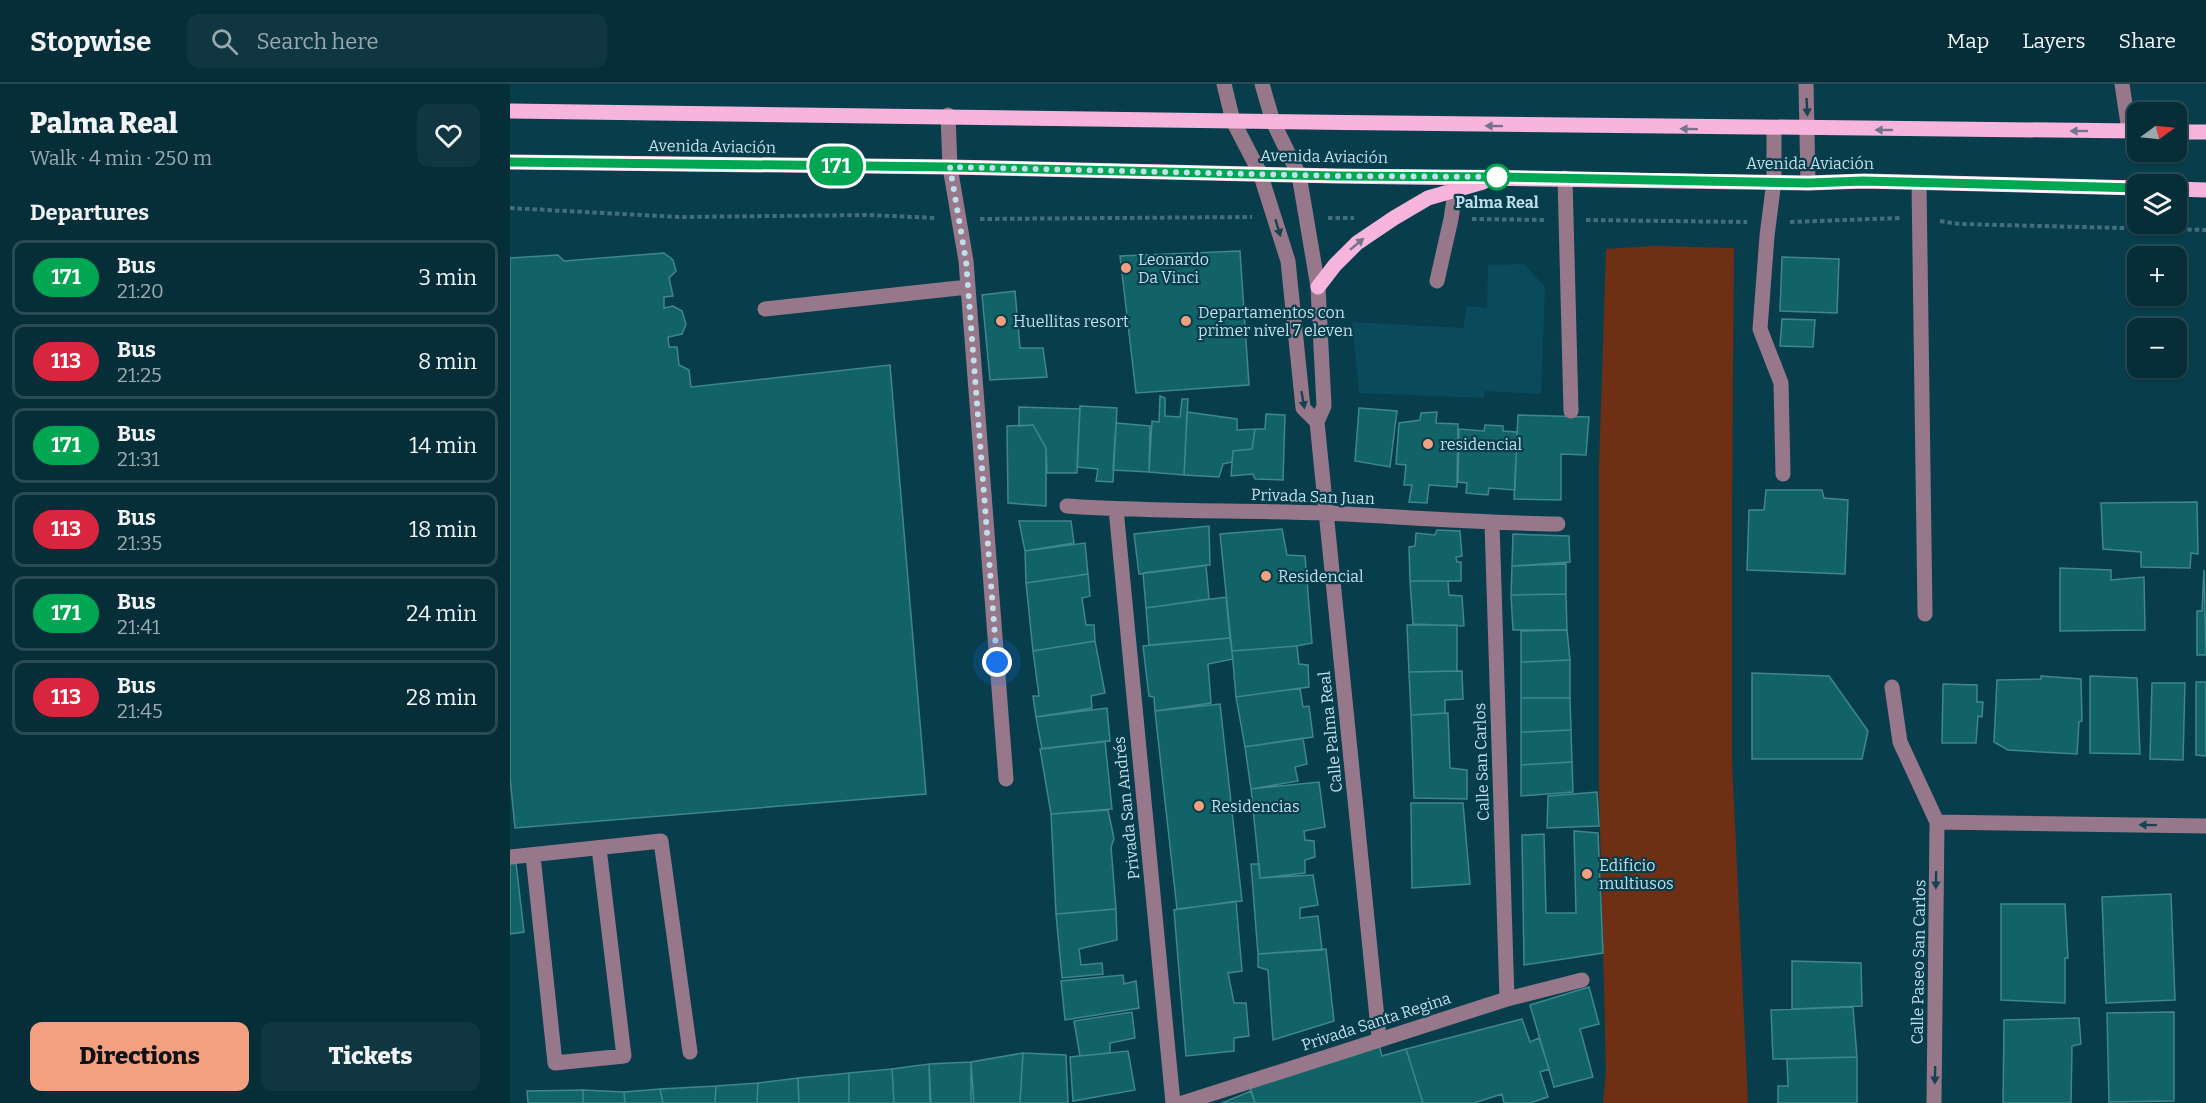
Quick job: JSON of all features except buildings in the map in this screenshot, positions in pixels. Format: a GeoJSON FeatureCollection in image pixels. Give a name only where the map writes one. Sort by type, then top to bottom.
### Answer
{"type":"FeatureCollection","features":[{"type":"Feature","properties":{"kind":"main road","name":"Avenida Aviación"},"geometry":{"type":"LineString","coordinates":[[510,111],[948,115],[1774,130],[2127,131]]}},
{"type":"Feature","properties":{"kind":"main road"},"geometry":{"type":"LineString","coordinates":[[2187,132],[2206,132]]}},
{"type":"Feature","properties":{"kind":"main road","name":"Avenida Aviación"},"geometry":{"type":"LineString","coordinates":[[510,162],[1260,173],[1456,183],[1500,177],[2127,188]]}},
{"type":"Feature","properties":{"kind":"main road"},"geometry":{"type":"LineString","coordinates":[[1318,287],[1335,265],[1357,243],[1456,183]]}},
{"type":"Feature","properties":{"kind":"main road"},"geometry":{"type":"LineString","coordinates":[[2187,189],[2206,190]]}},
{"type":"Feature","properties":{"kind":"street","name":"Calle Palma Real"},"geometry":{"type":"LineString","coordinates":[[1224,84],[1233,121],[1260,173],[1288,261],[1303,408],[1317,423]]}},
{"type":"Feature","properties":{"kind":"street","name":"Calle Palma Real"},"geometry":{"type":"LineString","coordinates":[[1262,84],[1273,122],[1299,175],[1318,287],[1324,406],[1317,423],[1379,1038]]}},
{"type":"Feature","properties":{"kind":"street"},"geometry":{"type":"LineString","coordinates":[[1806,84],[1808,183]]}},
{"type":"Feature","properties":{"kind":"street"},"geometry":{"type":"LineString","coordinates":[[2122,84],[2127,105]]}},
{"type":"Feature","properties":{"kind":"street"},"geometry":{"type":"LineString","coordinates":[[948,115],[950,167],[966,261],[1006,779]]}},
{"type":"Feature","properties":{"kind":"street"},"geometry":{"type":"LineString","coordinates":[[1774,130],[1774,181],[1760,329],[1781,383],[1784,474]]}},
{"type":"Feature","properties":{"kind":"street"},"geometry":{"type":"LineString","coordinates":[[1565,178],[1571,411]]}},
{"type":"Feature","properties":{"kind":"street"},"geometry":{"type":"LineString","coordinates":[[1437,281],[1451,219],[1456,183]]}},
{"type":"Feature","properties":{"kind":"street"},"geometry":{"type":"LineString","coordinates":[[1919,183],[1925,614]]}},
{"type":"Feature","properties":{"kind":"street"},"geometry":{"type":"LineString","coordinates":[[1291,290],[1318,287]]}},
{"type":"Feature","properties":{"kind":"street"},"geometry":{"type":"LineString","coordinates":[[765,309],[968,288]]}},
{"type":"Feature","properties":{"kind":"street","name":"Privada San Juan"},"geometry":{"type":"LineString","coordinates":[[1067,506],[1326,513],[1492,524],[1558,524]]}},
{"type":"Feature","properties":{"kind":"street","name":"Privada San Andrés"},"geometry":{"type":"LineString","coordinates":[[1116,509],[1173,1103]]}},
{"type":"Feature","properties":{"kind":"street","name":"Calle San Carlos"},"geometry":{"type":"LineString","coordinates":[[1492,524],[1507,999]]}},
{"type":"Feature","properties":{"kind":"street","name":"Calle Paseo San Carlos"},"geometry":{"type":"LineString","coordinates":[[1892,687],[1900,742],[1937,822],[1934,1103]]}},
{"type":"Feature","properties":{"kind":"street"},"geometry":{"type":"LineString","coordinates":[[1937,822],[2206,826]]}},
{"type":"Feature","properties":{"kind":"street"},"geometry":{"type":"LineString","coordinates":[[510,857],[661,841],[690,1052]]}},
{"type":"Feature","properties":{"kind":"street"},"geometry":{"type":"LineString","coordinates":[[533,856],[555,1063],[624,1056],[599,848]]}},
{"type":"Feature","properties":{"kind":"street","name":"Privada Santa Regina"},"geometry":{"type":"LineString","coordinates":[[1182,1103],[1379,1038],[1507,999],[1582,980]]}},
{"type":"Feature","properties":{"kind":"shaded area"},"geometry":{"type":"Polygon","coordinates":[[[1654,246],[1734,248],[1732,760],[1748,1103],[1603,1103],[1606,1071],[1599,786],[1599,467],[1606,249],[1654,246]]]}},
{"type":"Feature","properties":{"kind":"shaded area"},"geometry":{"type":"Polygon","coordinates":[[[1524,264],[1545,287],[1541,394],[1485,391],[1484,398],[1359,393],[1352,322],[1463,328],[1467,306],[1487,308],[1488,265],[1524,264]]]}},
{"type":"Feature","properties":{"kind":"bus line","name":"171"},"geometry":{"type":"LineString","coordinates":[[510,162],[950,167],[1808,183],[1863,181],[2127,188]]}},
{"type":"Feature","properties":{"kind":"place","name":"Palma Real"},"geometry":{"type":"Point","coordinates":[1497,177]}},
{"type":"Feature","properties":{"kind":"place","name":"Leonardo Da Vinci"},"geometry":{"type":"Point","coordinates":[1126,268]}},
{"type":"Feature","properties":{"kind":"place","name":"Huellitas resort"},"geometry":{"type":"Point","coordinates":[1001,321]}},
{"type":"Feature","properties":{"kind":"place","name":"Departamentos con primer nivel 7 eleven"},"geometry":{"type":"Point","coordinates":[1186,321]}},
{"type":"Feature","properties":{"kind":"place","name":"residencial"},"geometry":{"type":"Point","coordinates":[1428,444]}},
{"type":"Feature","properties":{"kind":"place","name":"Residencial"},"geometry":{"type":"Point","coordinates":[1266,576]}},
{"type":"Feature","properties":{"kind":"place","name":"Residencias"},"geometry":{"type":"Point","coordinates":[1199,806]}},
{"type":"Feature","properties":{"kind":"place","name":"Edificio multiusos"},"geometry":{"type":"Point","coordinates":[1587,874]}},
{"type":"Feature","properties":{"kind":"route"},"geometry":{"type":"LineString","coordinates":[[997,662],[966,261],[950,167],[1337,176],[1500,177],[1497,177]]}}]}
